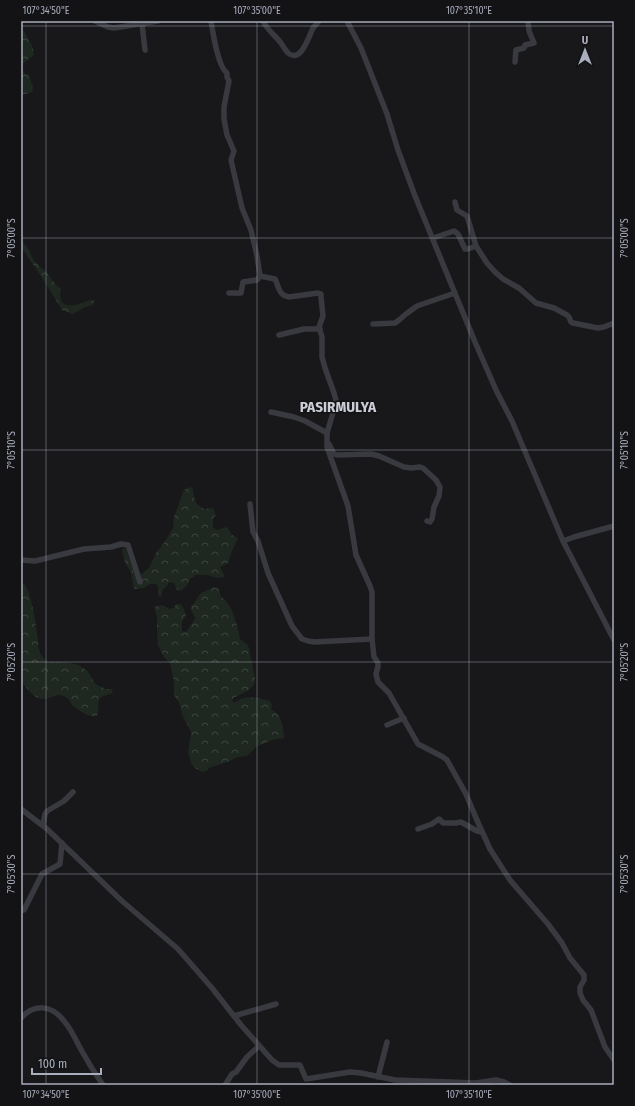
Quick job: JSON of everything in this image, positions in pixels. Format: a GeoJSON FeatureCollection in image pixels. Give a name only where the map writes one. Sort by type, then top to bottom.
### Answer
{"type":"FeatureCollection","features":[{"type":"Feature","properties":{"kind":"street"},"geometry":{"type":"LineString","coordinates":[[95,21],[114,28],[158,21]]}},
{"type":"Feature","properties":{"kind":"street"},"geometry":{"type":"LineString","coordinates":[[211,21],[217,52],[223,71],[227,74],[229,81],[223,113],[226,130],[234,151],[231,160],[242,208],[251,230],[260,276]]}},
{"type":"Feature","properties":{"kind":"street"},"geometry":{"type":"LineString","coordinates":[[263,21],[265,26],[274,34],[291,55],[295,56],[299,54],[308,42],[319,21]]}},
{"type":"Feature","properties":{"kind":"street"},"geometry":{"type":"LineString","coordinates":[[347,21],[361,48],[387,114],[401,156],[475,342],[496,390],[512,421],[563,541],[614,640]]}},
{"type":"Feature","properties":{"kind":"street"},"geometry":{"type":"LineString","coordinates":[[515,62],[516,50],[524,48],[525,45],[534,43],[529,31],[528,21]]}},
{"type":"Feature","properties":{"kind":"street"},"geometry":{"type":"LineString","coordinates":[[142,24],[145,50]]}},
{"type":"Feature","properties":{"kind":"street"},"geometry":{"type":"LineString","coordinates":[[455,202],[457,210],[467,216],[476,246],[487,264],[503,279],[519,288],[536,303],[554,308],[568,316],[571,323],[598,328],[614,323]]}},
{"type":"Feature","properties":{"kind":"street"},"geometry":{"type":"LineString","coordinates":[[433,238],[455,231],[465,249],[468,250],[476,246]]}},
{"type":"Feature","properties":{"kind":"street"},"geometry":{"type":"LineString","coordinates":[[229,293],[241,293],[243,282],[257,280],[260,276]]}},
{"type":"Feature","properties":{"kind":"street"},"geometry":{"type":"LineString","coordinates":[[260,276],[275,279],[282,295],[289,297],[321,294],[323,309],[319,327],[322,337],[322,357],[324,368],[336,400],[327,436],[327,447],[348,506],[356,555],[372,592],[372,638],[374,657],[378,663],[376,674],[378,682],[389,693],[418,744],[446,760],[466,794],[490,849],[510,880],[548,924],[562,943],[570,958],[584,975],[584,980],[580,987],[580,993],[583,1000],[591,1010],[605,1047],[614,1060]]}},
{"type":"Feature","properties":{"kind":"street"},"geometry":{"type":"LineString","coordinates":[[372,324],[395,322],[417,306],[455,294]]}},
{"type":"Feature","properties":{"kind":"street"},"geometry":{"type":"LineString","coordinates":[[279,335],[304,329],[320,329]]}},
{"type":"Feature","properties":{"kind":"street"},"geometry":{"type":"LineString","coordinates":[[271,412],[305,421],[327,436],[334,454],[371,454],[404,467],[424,468],[436,480],[440,487],[439,496],[434,507],[432,519],[430,522],[427,521]]}},
{"type":"Feature","properties":{"kind":"street"},"geometry":{"type":"LineString","coordinates":[[250,504],[252,528],[260,545],[268,573],[292,626],[302,639],[308,642],[314,642],[372,638]]}},
{"type":"Feature","properties":{"kind":"street"},"geometry":{"type":"LineString","coordinates":[[563,541],[614,526]]}},
{"type":"Feature","properties":{"kind":"street"},"geometry":{"type":"LineString","coordinates":[[21,560],[36,561],[84,549],[110,547],[121,544],[128,545],[140,582]]}},
{"type":"Feature","properties":{"kind":"street"},"geometry":{"type":"LineString","coordinates":[[387,725],[404,718]]}},
{"type":"Feature","properties":{"kind":"street"},"geometry":{"type":"LineString","coordinates":[[42,826],[47,811],[64,801],[74,792]]}},
{"type":"Feature","properties":{"kind":"street"},"geometry":{"type":"LineString","coordinates":[[21,809],[62,843],[122,901],[178,948],[272,1060],[279,1065],[300,1065],[307,1082],[350,1072],[395,1080],[476,1083],[496,1080],[510,1085]]}},
{"type":"Feature","properties":{"kind":"street"},"geometry":{"type":"LineString","coordinates":[[418,829],[432,824],[439,819],[443,824],[461,822],[477,831],[482,832]]}},
{"type":"Feature","properties":{"kind":"street"},"geometry":{"type":"LineString","coordinates":[[21,911],[24,910],[32,896],[42,874],[60,864],[62,843]]}},
{"type":"Feature","properties":{"kind":"street"},"geometry":{"type":"LineString","coordinates":[[234,1016],[276,1004]]}},
{"type":"Feature","properties":{"kind":"street"},"geometry":{"type":"LineString","coordinates":[[21,1018],[29,1010],[34,1008],[46,1009],[57,1014],[64,1021],[103,1085]]}},
{"type":"Feature","properties":{"kind":"street"},"geometry":{"type":"LineString","coordinates":[[378,1077],[387,1042]]}},
{"type":"Feature","properties":{"kind":"street"},"geometry":{"type":"LineString","coordinates":[[225,1085],[232,1074],[236,1072],[247,1057],[259,1046]]}},
{"type":"Feature","properties":{"kind":"green space"},"geometry":{"type":"Polygon","coordinates":[[[21,26],[32,45],[34,55],[23,64],[23,70],[25,74],[29,75],[33,88],[32,92],[26,94],[21,94],[21,26]]]}},
{"type":"Feature","properties":{"kind":"green space"},"geometry":{"type":"Polygon","coordinates":[[[21,238],[34,261],[46,272],[57,286],[61,288],[60,297],[63,303],[66,305],[74,305],[91,300],[95,301],[93,305],[85,307],[73,314],[62,310],[41,276],[24,251],[21,249],[21,238]]]}},
{"type":"Feature","properties":{"kind":"green space"},"geometry":{"type":"Polygon","coordinates":[[[190,487],[193,489],[195,499],[199,505],[204,509],[213,508],[216,516],[213,517],[213,528],[217,530],[227,527],[232,535],[238,538],[228,563],[220,567],[225,577],[218,578],[207,575],[196,575],[190,579],[181,591],[177,590],[174,583],[169,582],[159,597],[158,587],[156,584],[150,584],[144,588],[134,589],[131,572],[125,563],[122,550],[123,548],[127,550],[136,576],[138,577],[149,568],[156,553],[173,528],[174,517],[184,490],[190,487]]]}},
{"type":"Feature","properties":{"kind":"green space"},"geometry":{"type":"Polygon","coordinates":[[[24,584],[27,588],[31,602],[35,619],[38,647],[42,656],[48,662],[79,665],[90,674],[97,685],[105,689],[112,689],[113,691],[111,694],[99,699],[97,716],[87,715],[80,711],[62,695],[56,695],[45,699],[39,698],[30,691],[21,680],[21,585],[24,584]]]}},
{"type":"Feature","properties":{"kind":"green space"},"geometry":{"type":"Polygon","coordinates":[[[214,587],[219,589],[221,597],[231,609],[240,639],[247,644],[249,648],[255,679],[253,686],[250,689],[233,698],[232,702],[250,697],[270,701],[272,705],[271,709],[280,718],[284,738],[272,740],[256,747],[247,756],[238,757],[202,772],[192,765],[188,753],[191,732],[183,717],[179,703],[174,695],[174,682],[170,663],[164,657],[158,645],[157,617],[154,607],[162,605],[170,609],[174,608],[176,604],[180,604],[186,615],[182,622],[182,631],[186,632],[195,618],[191,610],[191,606],[201,593],[214,587]]]}},
{"type":"Feature","properties":{"kind":"district","name":"PASIRMULYA"},"geometry":{"type":"Point","coordinates":[338,407]}}]}
